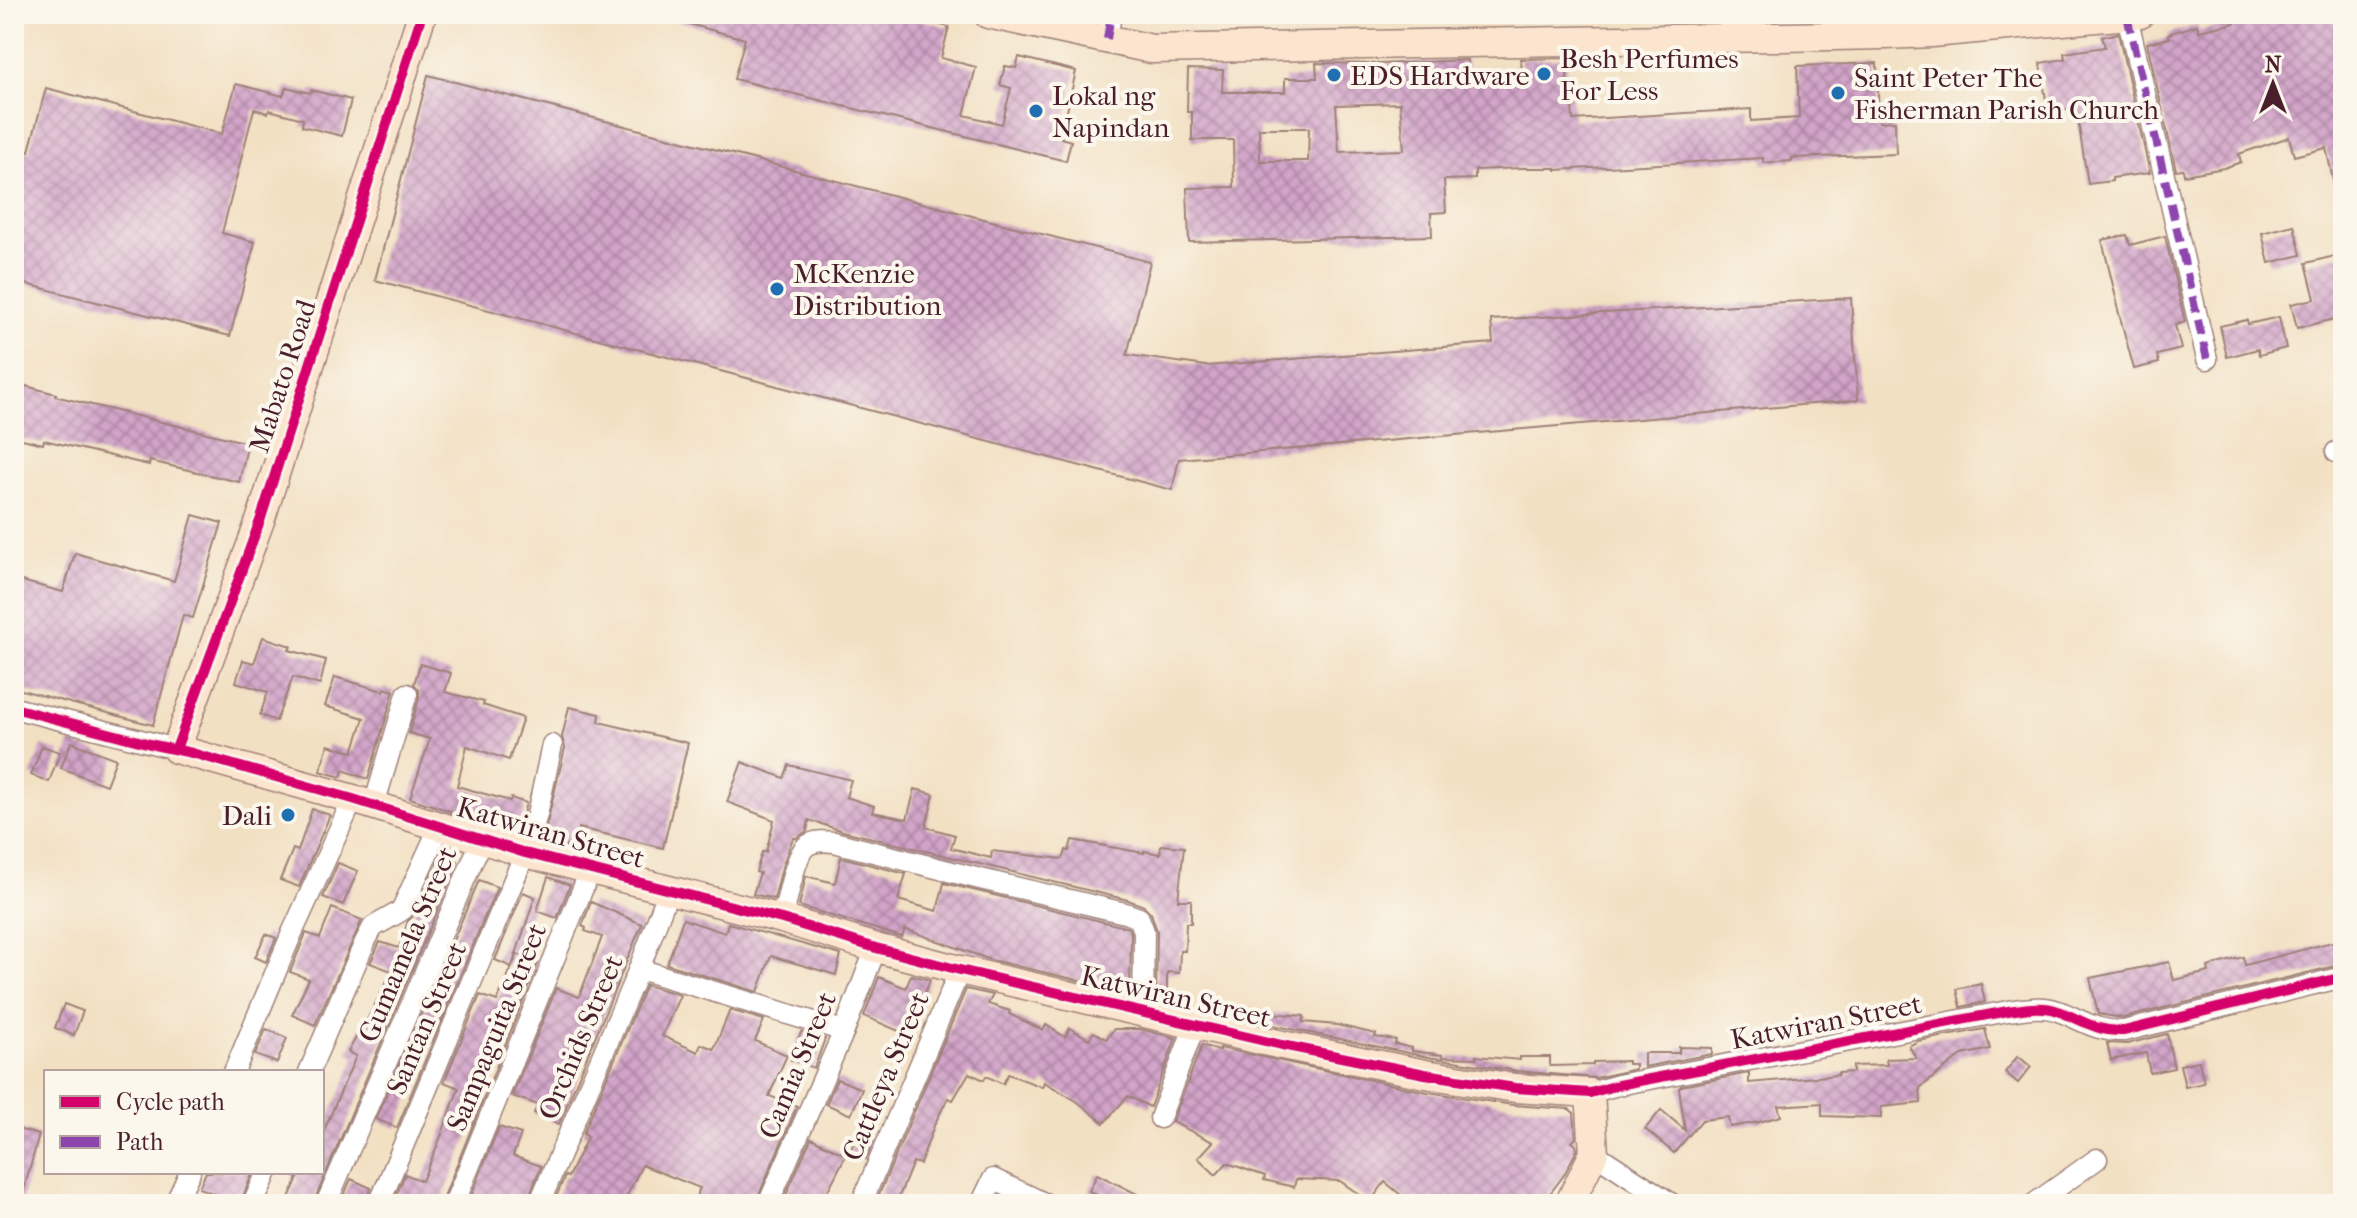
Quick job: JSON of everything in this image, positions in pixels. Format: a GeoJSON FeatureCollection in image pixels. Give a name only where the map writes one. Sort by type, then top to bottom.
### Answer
{"type":"FeatureCollection","features":[{"type":"Feature","properties":{"kind":"street","name":"Mabato Road"},"geometry":{"type":"LineString","coordinates":[[176,749],[261,518],[422,14]]}},
{"type":"Feature","properties":{"kind":"street"},"geometry":{"type":"LineString","coordinates":[[988,14],[1109,26],[1152,49],[1870,36],[2133,15],[2207,359]]}},
{"type":"Feature","properties":{"kind":"street"},"geometry":{"type":"LineString","coordinates":[[235,1070],[292,933],[363,802],[407,694]]}},
{"type":"Feature","properties":{"kind":"street","name":"Katwiran Street"},"geometry":{"type":"LineString","coordinates":[[14,708],[176,749],[363,802],[525,853],[782,919],[960,970],[1425,1074],[1515,1088],[1590,1093],[1618,1085],[2008,1011],[2056,1010],[2097,1029],[2124,1031],[2343,977]]}},
{"type":"Feature","properties":{"kind":"street","name":"Santan Street"},"geometry":{"type":"LineString","coordinates":[[379,1204],[525,853],[537,815],[552,745]]}},
{"type":"Feature","properties":{"kind":"street"},"geometry":{"type":"LineString","coordinates":[[310,1070],[373,927],[401,911],[440,826]]}},
{"type":"Feature","properties":{"kind":"street","name":"Gumamela Street"},"geometry":{"type":"LineString","coordinates":[[326,1204],[482,839]]}},
{"type":"Feature","properties":{"kind":"street"},"geometry":{"type":"LineString","coordinates":[[782,919],[800,851],[810,843],[824,841],[1125,913],[1139,918],[1144,927],[1143,1013]]}},
{"type":"Feature","properties":{"kind":"street","name":"Sampaguita Street"},"geometry":{"type":"LineString","coordinates":[[454,1204],[590,871]]}},
{"type":"Feature","properties":{"kind":"street","name":"Orchids Street"},"geometry":{"type":"LineString","coordinates":[[539,1204],[639,969],[669,890]]}},
{"type":"Feature","properties":{"kind":"street","name":"Camia Street"},"geometry":{"type":"LineString","coordinates":[[768,1204],[844,1031],[876,948]]}},
{"type":"Feature","properties":{"kind":"street"},"geometry":{"type":"LineString","coordinates":[[639,969],[844,1031]]}},
{"type":"Feature","properties":{"kind":"street","name":"Cattleya Street"},"geometry":{"type":"LineString","coordinates":[[861,1204],[960,970]]}},
{"type":"Feature","properties":{"kind":"street"},"geometry":{"type":"LineString","coordinates":[[1160,1118],[1195,1025]]}},
{"type":"Feature","properties":{"kind":"street"},"geometry":{"type":"LineString","coordinates":[[1569,1204],[1594,1153],[1590,1093]]}},
{"type":"Feature","properties":{"kind":"street"},"geometry":{"type":"LineString","coordinates":[[1594,1153],[1672,1204]]}},
{"type":"Feature","properties":{"kind":"street"},"geometry":{"type":"LineString","coordinates":[[2034,1204],[2097,1159]]}},
{"type":"Feature","properties":{"kind":"street"},"geometry":{"type":"LineString","coordinates":[[175,1204],[189,1174]]}},
{"type":"Feature","properties":{"kind":"street"},"geometry":{"type":"LineString","coordinates":[[253,1204],[266,1174]]}},
{"type":"Feature","properties":{"kind":"street"},"geometry":{"type":"LineString","coordinates":[[981,1204],[993,1179],[1046,1204]]}},
{"type":"Feature","properties":{"kind":"building"},"geometry":{"type":"Polygon","coordinates":[[[675,14],[898,14],[949,27],[941,58],[976,67],[964,115],[1002,124],[1011,88],[1000,85],[1005,66],[1016,68],[1019,57],[1076,71],[1061,138],[1071,141],[1066,161],[734,79],[745,39],[674,20],[675,14]]]}},
{"type":"Feature","properties":{"kind":"building"},"geometry":{"type":"Polygon","coordinates":[[[2343,14],[2343,188],[2335,189],[2326,148],[2294,156],[2289,137],[2239,154],[2241,162],[2224,168],[2184,175],[2183,169],[2176,170],[2147,43],[2170,38],[2168,34],[2197,25],[2199,31],[2235,23],[2234,16],[2343,14]]]}},
{"type":"Feature","properties":{"kind":"building"},"geometry":{"type":"Polygon","coordinates":[[[2118,33],[2150,173],[2088,184],[2076,108],[2048,112],[2040,63],[2065,59],[2064,53],[2105,47],[2102,37],[2118,33]]]}},
{"type":"Feature","properties":{"kind":"building"},"geometry":{"type":"Polygon","coordinates":[[[1566,58],[1573,120],[1751,109],[1751,121],[1799,118],[1797,66],[1877,63],[1879,122],[1895,121],[1896,154],[1792,158],[1792,161],[1763,163],[1763,158],[1556,170],[1475,170],[1475,179],[1444,180],[1446,212],[1431,213],[1432,236],[1189,242],[1187,188],[1234,187],[1233,140],[1192,140],[1192,112],[1187,112],[1188,69],[1223,70],[1222,92],[1285,92],[1285,78],[1317,78],[1316,63],[1467,60],[1468,76],[1522,74],[1521,59],[1566,58]],[[1400,103],[1336,105],[1339,152],[1404,150],[1400,103]],[[1259,128],[1260,161],[1308,161],[1309,128],[1259,128]]]}},
{"type":"Feature","properties":{"kind":"building","name":"McKenzie Distribution"},"geometry":{"type":"Polygon","coordinates":[[[428,75],[1150,262],[1127,355],[1206,366],[1493,343],[1491,320],[1851,298],[1858,400],[1179,459],[1172,490],[375,280],[428,75]]]}},
{"type":"Feature","properties":{"kind":"building"},"geometry":{"type":"Polygon","coordinates":[[[236,84],[283,96],[286,87],[351,100],[342,136],[302,126],[303,119],[254,109],[222,233],[255,242],[230,336],[14,281],[14,147],[29,151],[46,88],[222,134],[236,84]]]}},
{"type":"Feature","properties":{"kind":"building"},"geometry":{"type":"Polygon","coordinates":[[[2294,225],[2301,255],[2269,263],[2262,233],[2294,225]]]}},
{"type":"Feature","properties":{"kind":"building"},"geometry":{"type":"Polygon","coordinates":[[[2127,235],[2130,245],[2165,236],[2185,322],[2175,325],[2181,349],[2157,355],[2159,363],[2134,369],[2102,240],[2127,235]]]}},
{"type":"Feature","properties":{"kind":"building"},"geometry":{"type":"Polygon","coordinates":[[[2343,254],[2343,317],[2297,328],[2291,304],[2315,299],[2306,263],[2343,254]]]}},
{"type":"Feature","properties":{"kind":"building"},"geometry":{"type":"Polygon","coordinates":[[[2279,317],[2286,348],[2259,355],[2258,349],[2227,357],[2220,326],[2279,317]]]}},
{"type":"Feature","properties":{"kind":"building"},"geometry":{"type":"Polygon","coordinates":[[[14,383],[55,396],[248,443],[239,482],[150,461],[149,465],[44,440],[43,444],[14,437],[14,383]]]}},
{"type":"Feature","properties":{"kind":"building"},"geometry":{"type":"Polygon","coordinates":[[[193,515],[222,523],[193,618],[183,615],[153,725],[14,688],[14,579],[63,592],[75,553],[174,581],[193,515]]]}},
{"type":"Feature","properties":{"kind":"building"},"geometry":{"type":"Polygon","coordinates":[[[263,637],[291,646],[289,650],[326,660],[320,685],[293,677],[276,721],[260,715],[268,692],[236,682],[243,660],[254,663],[263,637]]]}},
{"type":"Feature","properties":{"kind":"building"},"geometry":{"type":"Polygon","coordinates":[[[420,664],[451,673],[445,692],[484,702],[483,705],[523,718],[509,760],[467,746],[457,786],[526,803],[518,833],[410,798],[430,739],[409,733],[419,698],[419,690],[414,684],[420,664]]]}},
{"type":"Feature","properties":{"kind":"building"},"geometry":{"type":"Polygon","coordinates":[[[335,677],[383,691],[384,688],[394,691],[368,779],[343,770],[341,777],[320,771],[328,745],[353,752],[364,718],[325,706],[335,677]]]}},
{"type":"Feature","properties":{"kind":"building"},"geometry":{"type":"Polygon","coordinates":[[[569,707],[600,714],[599,722],[688,743],[663,848],[579,828],[574,848],[543,840],[565,748],[562,737],[569,707]]]}},
{"type":"Feature","properties":{"kind":"building"},"geometry":{"type":"Polygon","coordinates":[[[71,742],[116,759],[106,785],[61,768],[71,742]]]}},
{"type":"Feature","properties":{"kind":"building"},"geometry":{"type":"Polygon","coordinates":[[[42,746],[60,752],[49,782],[31,775],[42,746]]]}},
{"type":"Feature","properties":{"kind":"building"},"geometry":{"type":"Polygon","coordinates":[[[742,762],[784,778],[789,765],[851,780],[846,797],[874,806],[872,812],[907,819],[915,789],[934,794],[926,827],[955,835],[951,848],[991,858],[992,851],[1063,859],[1072,840],[1160,854],[1161,845],[1184,847],[1178,900],[1191,900],[1191,923],[1186,923],[1185,951],[1180,951],[1179,973],[1167,972],[1167,997],[1156,996],[1157,931],[1151,913],[1144,906],[809,820],[807,831],[793,838],[774,899],[753,894],[760,873],[756,872],[762,852],[766,852],[774,820],[727,802],[742,762]]]}},
{"type":"Feature","properties":{"kind":"building"},"geometry":{"type":"Polygon","coordinates":[[[312,809],[330,815],[299,887],[280,880],[293,849],[298,851],[312,809]]]}},
{"type":"Feature","properties":{"kind":"building"},"geometry":{"type":"Polygon","coordinates":[[[441,854],[458,861],[313,1204],[286,1204],[298,1178],[289,1174],[324,1174],[324,1130],[356,1056],[348,1052],[392,971],[370,963],[380,942],[399,948],[408,921],[441,854]]]}},
{"type":"Feature","properties":{"kind":"building"},"geometry":{"type":"Polygon","coordinates":[[[841,857],[906,874],[898,900],[937,911],[944,883],[1129,928],[1130,992],[991,960],[905,929],[902,937],[799,906],[806,876],[835,883],[841,857]]]}},
{"type":"Feature","properties":{"kind":"building"},"geometry":{"type":"Polygon","coordinates":[[[338,863],[358,871],[343,905],[323,897],[338,863]]]}},
{"type":"Feature","properties":{"kind":"building"},"geometry":{"type":"Polygon","coordinates":[[[548,877],[570,885],[557,918],[537,911],[548,877]]]}},
{"type":"Feature","properties":{"kind":"building"},"geometry":{"type":"Polygon","coordinates":[[[479,880],[497,887],[397,1128],[376,1119],[479,880]]]}},
{"type":"Feature","properties":{"kind":"building"},"geometry":{"type":"Polygon","coordinates":[[[523,892],[535,897],[512,966],[518,954],[538,963],[441,1204],[393,1204],[405,1174],[422,1181],[438,1144],[459,1088],[444,1082],[480,995],[497,1001],[512,967],[495,960],[523,892]]]}},
{"type":"Feature","properties":{"kind":"building"},"geometry":{"type":"Polygon","coordinates":[[[591,902],[642,924],[559,1124],[534,1113],[538,1105],[512,1096],[556,988],[579,997],[602,937],[585,931],[586,928],[582,926],[591,902]]]}},
{"type":"Feature","properties":{"kind":"building"},"geometry":{"type":"Polygon","coordinates":[[[332,908],[362,920],[315,1025],[292,1015],[309,979],[290,972],[306,933],[320,938],[332,908]]]}},
{"type":"Feature","properties":{"kind":"building"},"geometry":{"type":"Polygon","coordinates":[[[683,919],[725,933],[728,923],[841,955],[836,975],[771,956],[758,992],[667,964],[683,919]]]}},
{"type":"Feature","properties":{"kind":"building"},"geometry":{"type":"Polygon","coordinates":[[[266,934],[276,938],[266,962],[255,957],[266,934]]]}},
{"type":"Feature","properties":{"kind":"building"},"geometry":{"type":"Polygon","coordinates":[[[2343,939],[2343,964],[2123,1018],[2098,1014],[2090,978],[2169,962],[2174,980],[2209,972],[2208,967],[2243,957],[2245,965],[2343,939]]]}},
{"type":"Feature","properties":{"kind":"building"},"geometry":{"type":"Polygon","coordinates":[[[911,975],[930,980],[908,1035],[864,1016],[879,977],[906,988],[911,975]]]}},
{"type":"Feature","properties":{"kind":"building"},"geometry":{"type":"Polygon","coordinates":[[[1981,984],[1985,1002],[1961,1007],[1957,989],[1981,984]]]}},
{"type":"Feature","properties":{"kind":"building"},"geometry":{"type":"Polygon","coordinates":[[[646,985],[680,995],[662,1036],[698,1052],[701,1044],[714,1049],[730,1010],[764,1020],[755,1041],[787,1055],[769,1096],[797,1106],[755,1204],[693,1204],[700,1188],[642,1165],[623,1204],[553,1204],[588,1136],[583,1134],[646,985]]]}},
{"type":"Feature","properties":{"kind":"building"},"geometry":{"type":"Polygon","coordinates":[[[966,989],[993,995],[988,1004],[1010,1011],[1009,1014],[1043,1030],[1046,1025],[1065,1037],[1070,1028],[1089,1039],[1094,1032],[1106,1039],[1114,1029],[1140,1029],[1176,1038],[1150,1107],[1128,1096],[1104,1123],[1078,1102],[1044,1082],[1042,1087],[1008,1074],[1003,1084],[969,1073],[953,1100],[948,1098],[920,1164],[913,1162],[896,1204],[875,1204],[966,989]]]}},
{"type":"Feature","properties":{"kind":"building"},"geometry":{"type":"Polygon","coordinates":[[[64,1004],[83,1011],[74,1035],[55,1028],[64,1004]]]}},
{"type":"Feature","properties":{"kind":"building"},"geometry":{"type":"Polygon","coordinates":[[[1223,1009],[1304,1016],[1303,1022],[1337,1025],[1376,1034],[1375,1037],[1396,1040],[1395,1044],[1412,1048],[1412,1051],[1442,1057],[1520,1060],[1520,1057],[1550,1057],[1550,1066],[1628,1061],[1628,1064],[1635,1064],[1635,1069],[1596,1078],[1517,1071],[1428,1057],[1286,1028],[1223,1014],[1223,1009]]]}},
{"type":"Feature","properties":{"kind":"building"},"geometry":{"type":"Polygon","coordinates":[[[266,1029],[287,1038],[277,1063],[255,1055],[266,1029]]]}},
{"type":"Feature","properties":{"kind":"building"},"geometry":{"type":"Polygon","coordinates":[[[1985,1029],[1990,1049],[1962,1055],[1920,1088],[1921,1103],[1881,1107],[1881,1118],[1822,1116],[1822,1103],[1778,1106],[1781,1116],[1759,1122],[1730,1127],[1728,1117],[1702,1120],[1674,1153],[1645,1129],[1661,1110],[1685,1130],[1681,1086],[1749,1073],[1749,1083],[1838,1075],[1853,1072],[1853,1066],[1887,1065],[1886,1059],[1916,1058],[1909,1046],[1918,1041],[1985,1029]]]}},
{"type":"Feature","properties":{"kind":"building"},"geometry":{"type":"Polygon","coordinates":[[[801,1032],[825,1039],[814,1068],[791,1060],[801,1032]]]}},
{"type":"Feature","properties":{"kind":"building"},"geometry":{"type":"Polygon","coordinates":[[[2167,1034],[2174,1068],[2150,1073],[2146,1053],[2111,1060],[2107,1043],[2127,1044],[2167,1034]]]}},
{"type":"Feature","properties":{"kind":"building"},"geometry":{"type":"Polygon","coordinates":[[[1202,1045],[1422,1091],[1513,1105],[1569,1109],[1574,1113],[1576,1138],[1572,1142],[1577,1150],[1564,1175],[1542,1204],[1412,1204],[1385,1182],[1370,1202],[1340,1181],[1296,1179],[1294,1187],[1264,1180],[1265,1176],[1227,1163],[1216,1175],[1198,1158],[1213,1142],[1172,1122],[1202,1045]]]}},
{"type":"Feature","properties":{"kind":"building"},"geometry":{"type":"Polygon","coordinates":[[[1679,1047],[1712,1048],[1712,1054],[1644,1067],[1644,1053],[1679,1053],[1679,1047]]]}},
{"type":"Feature","properties":{"kind":"building"},"geometry":{"type":"Polygon","coordinates":[[[2018,1056],[2031,1067],[2018,1083],[2005,1072],[2018,1056]]]}},
{"type":"Feature","properties":{"kind":"building"},"geometry":{"type":"Polygon","coordinates":[[[2199,1061],[2204,1083],[2185,1087],[2180,1065],[2199,1061]]]}},
{"type":"Feature","properties":{"kind":"building"},"geometry":{"type":"Polygon","coordinates":[[[837,1079],[862,1089],[851,1115],[826,1104],[837,1079]]]}},
{"type":"Feature","properties":{"kind":"building"},"geometry":{"type":"Polygon","coordinates":[[[499,1127],[521,1134],[513,1156],[541,1166],[526,1204],[468,1204],[499,1127]]]}},
{"type":"Feature","properties":{"kind":"building"},"geometry":{"type":"Polygon","coordinates":[[[14,1128],[39,1135],[20,1204],[14,1204],[14,1128]]]}},
{"type":"Feature","properties":{"kind":"building"},"geometry":{"type":"Polygon","coordinates":[[[856,1135],[873,1141],[866,1159],[850,1153],[856,1135]]]}},
{"type":"Feature","properties":{"kind":"building"},"geometry":{"type":"Polygon","coordinates":[[[811,1138],[846,1155],[821,1204],[782,1204],[811,1138]]]}},
{"type":"Feature","properties":{"kind":"building"},"geometry":{"type":"Polygon","coordinates":[[[205,1174],[252,1174],[240,1204],[199,1188],[205,1174]]]}},
{"type":"Feature","properties":{"kind":"building"},"geometry":{"type":"Polygon","coordinates":[[[1097,1174],[1157,1204],[1115,1204],[1089,1191],[1097,1174]]]}},
{"type":"Feature","properties":{"kind":"building"},"geometry":{"type":"Polygon","coordinates":[[[351,1179],[371,1188],[366,1204],[343,1197],[351,1179]]]}},
{"type":"Feature","properties":{"kind":"marked path"},"geometry":{"type":"LineString","coordinates":[[1107,39],[1111,14]]}},
{"type":"Feature","properties":{"kind":"marked path"},"geometry":{"type":"LineString","coordinates":[[2127,16],[2207,359]]}},
{"type":"Feature","properties":{"kind":"cycle path"},"geometry":{"type":"LineString","coordinates":[[176,749],[261,518],[422,14]]}},
{"type":"Feature","properties":{"kind":"cycle path"},"geometry":{"type":"LineString","coordinates":[[14,708],[192,753],[525,853],[782,919],[960,970],[1282,1045],[1425,1074],[1515,1088],[1590,1093],[1618,1085],[2027,1009],[2052,1009],[2097,1027],[2124,1031],[2343,977]]}},
{"type":"Feature","properties":{"kind":"place","name":"Besh Perfumes For Less"},"geometry":{"type":"Point","coordinates":[1544,74]}},
{"type":"Feature","properties":{"kind":"place","name":"EDS Hardware"},"geometry":{"type":"Point","coordinates":[1334,75]}},
{"type":"Feature","properties":{"kind":"place","name":"Saint Peter The Fisherman Parish Church"},"geometry":{"type":"Point","coordinates":[1838,93]}},
{"type":"Feature","properties":{"kind":"place","name":"Lokal ng Napindan"},"geometry":{"type":"Point","coordinates":[1036,111]}},
{"type":"Feature","properties":{"kind":"place","name":"McKenzie Distribution"},"geometry":{"type":"Point","coordinates":[777,289]}},
{"type":"Feature","properties":{"kind":"place","name":"Dali"},"geometry":{"type":"Point","coordinates":[288,815]}}]}
